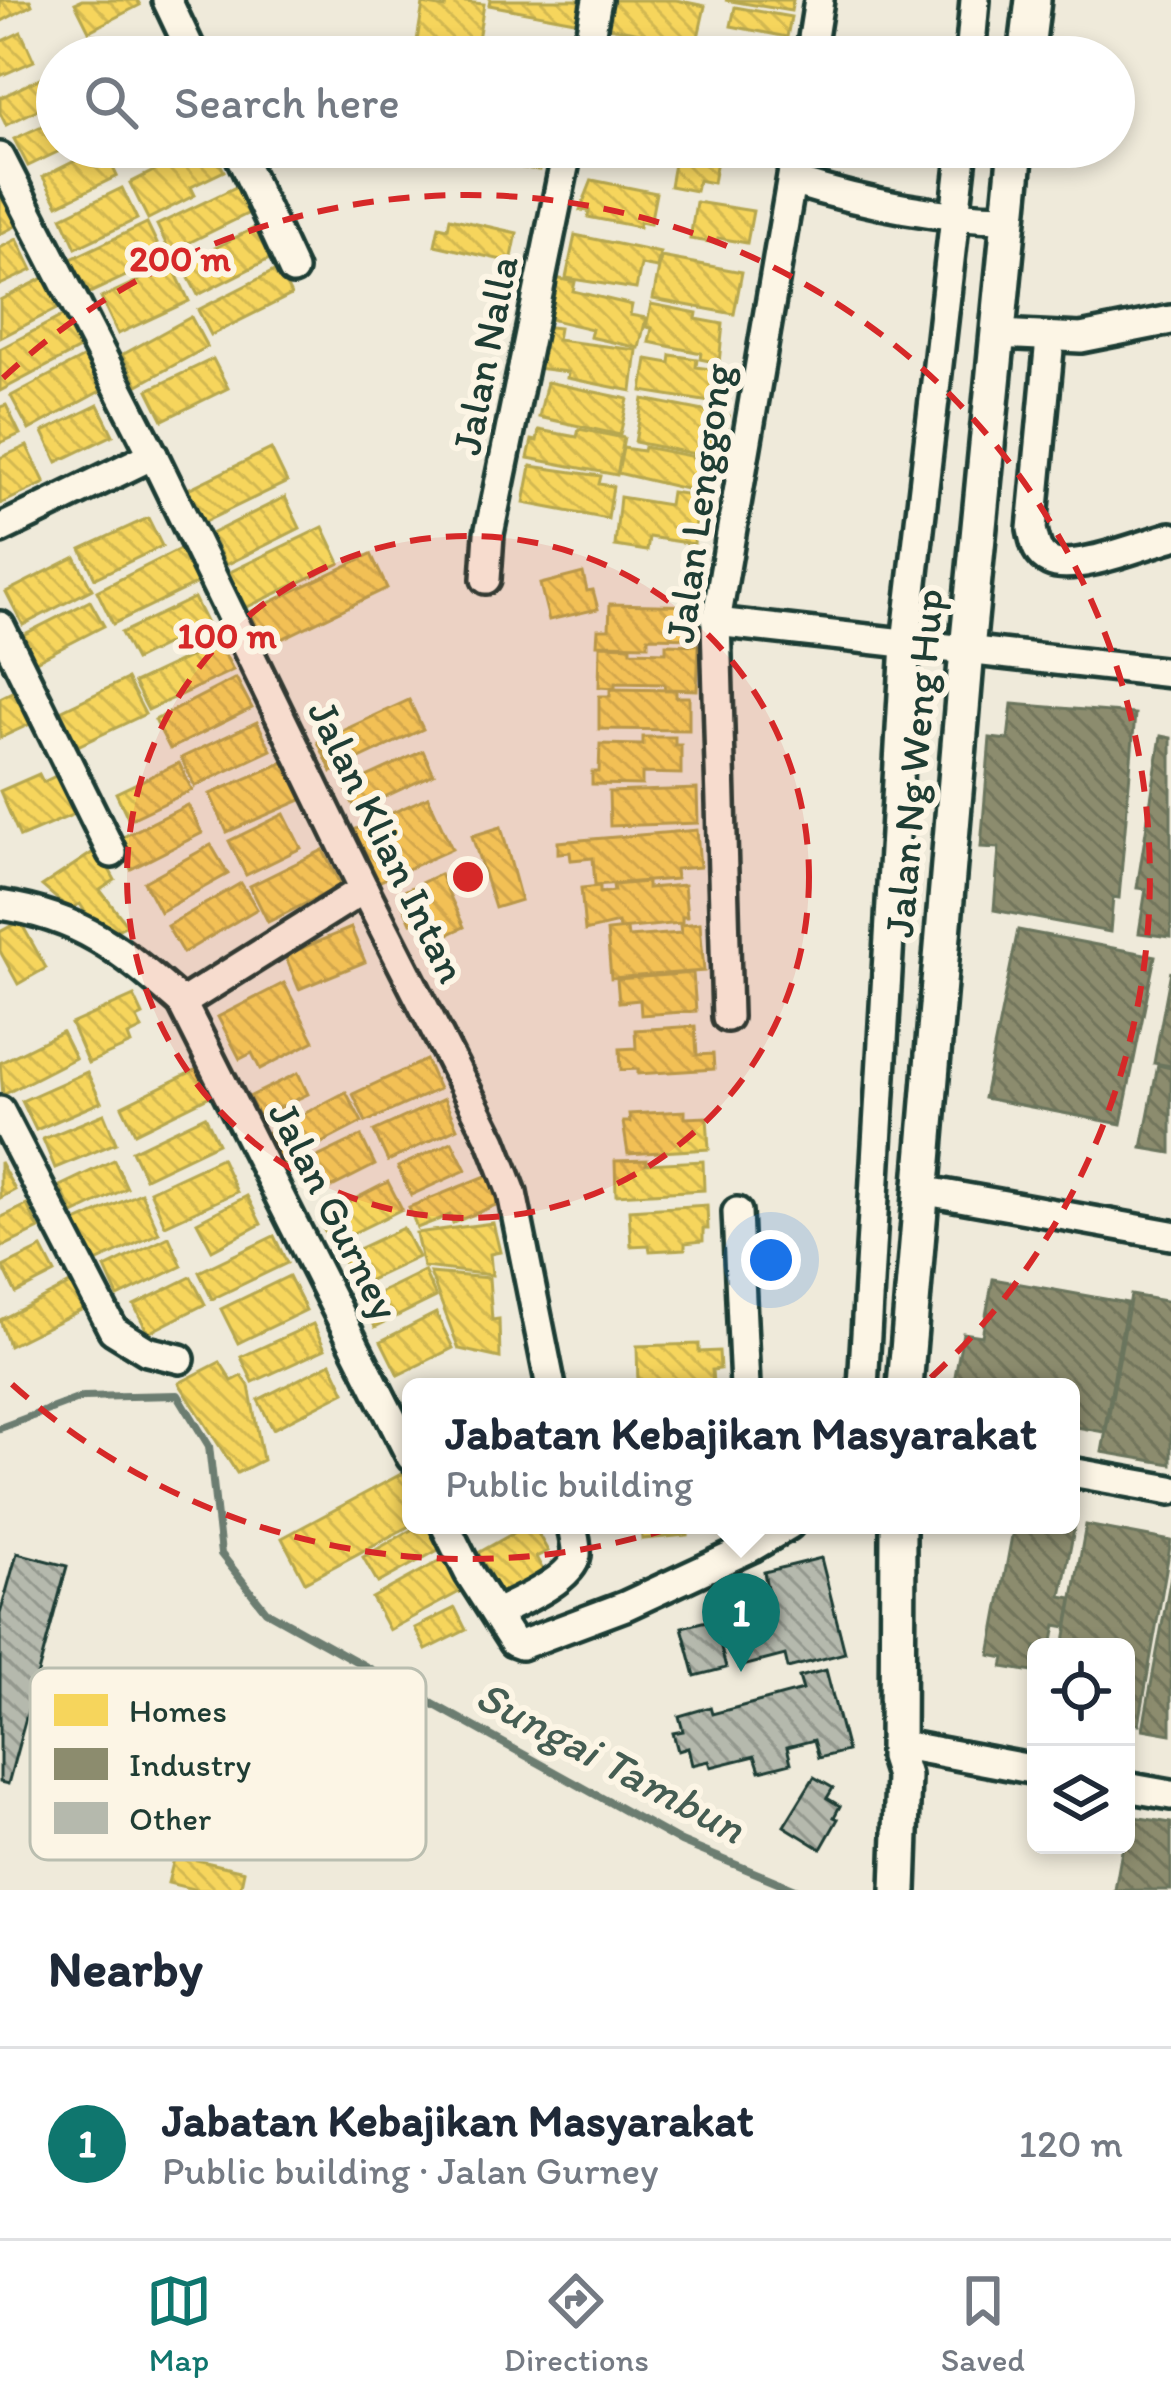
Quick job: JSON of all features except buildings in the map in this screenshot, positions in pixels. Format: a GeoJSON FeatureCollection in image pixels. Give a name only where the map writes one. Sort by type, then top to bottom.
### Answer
{"type":"FeatureCollection","features":[{"type":"Feature","properties":{"kind":"main road"},"geometry":{"type":"LineString","coordinates":[[1029,36],[1033,0]]}},
{"type":"Feature","properties":{"kind":"main road","name":"Jalan Ng Weng Hup"},"geometry":{"type":"LineString","coordinates":[[906,1378],[967,650],[1014,168]]}},
{"type":"Feature","properties":{"kind":"main road"},"geometry":{"type":"LineString","coordinates":[[894,1882],[903,1776],[897,1750],[898,1534]]}},
{"type":"Feature","properties":{"kind":"street"},"geometry":{"type":"LineString","coordinates":[[167,0],[184,36]]}},
{"type":"Feature","properties":{"kind":"street"},"geometry":{"type":"LineString","coordinates":[[590,36],[597,0]]}},
{"type":"Feature","properties":{"kind":"street"},"geometry":{"type":"LineString","coordinates":[[813,36],[819,0]]}},
{"type":"Feature","properties":{"kind":"street"},"geometry":{"type":"LineString","coordinates":[[972,36],[975,0]]}},
{"type":"Feature","properties":{"kind":"street","name":"Jalan Klian Intan"},"geometry":{"type":"LineString","coordinates":[[0,157],[153,455],[504,1170],[520,1225],[549,1378]]}},
{"type":"Feature","properties":{"kind":"street"},"geometry":{"type":"LineString","coordinates":[[246,168],[293,270]]}},
{"type":"Feature","properties":{"kind":"street","name":"Jalan Nalla"},"geometry":{"type":"LineString","coordinates":[[486,579],[490,534],[564,168]]}},
{"type":"Feature","properties":{"kind":"street","name":"Jalan Lenggong"},"geometry":{"type":"LineString","coordinates":[[727,1017],[716,622],[794,168]]}},
{"type":"Feature","properties":{"kind":"street"},"geometry":{"type":"LineString","coordinates":[[863,1378],[906,643],[961,168]]}},
{"type":"Feature","properties":{"kind":"street"},"geometry":{"type":"LineString","coordinates":[[792,182],[851,199],[957,218],[1008,218]]}},
{"type":"Feature","properties":{"kind":"street"},"geometry":{"type":"LineString","coordinates":[[997,334],[1050,339],[1107,336],[1171,320]]}},
{"type":"Feature","properties":{"kind":"street"},"geometry":{"type":"LineString","coordinates":[[1050,339],[1032,529],[1036,548],[1048,560],[1066,565],[1171,537]]}},
{"type":"Feature","properties":{"kind":"street"},"geometry":{"type":"LineString","coordinates":[[0,529],[153,455]]}},
{"type":"Feature","properties":{"kind":"street"},"geometry":{"type":"LineString","coordinates":[[716,622],[1171,673]]}},
{"type":"Feature","properties":{"kind":"street"},"geometry":{"type":"LineString","coordinates":[[0,626],[112,853]]}},
{"type":"Feature","properties":{"kind":"street"},"geometry":{"type":"LineString","coordinates":[[0,905],[64,919],[99,937],[182,1003],[364,889]]}},
{"type":"Feature","properties":{"kind":"street","name":"Jalan Gurney"},"geometry":{"type":"LineString","coordinates":[[182,1003],[402,1439]]}},
{"type":"Feature","properties":{"kind":"street"},"geometry":{"type":"LineString","coordinates":[[0,1111],[113,1330],[147,1351],[180,1359]]}},
{"type":"Feature","properties":{"kind":"street"},"geometry":{"type":"LineString","coordinates":[[921,1190],[1171,1234]]}},
{"type":"Feature","properties":{"kind":"street"},"geometry":{"type":"LineString","coordinates":[[737,1212],[745,1378]]}},
{"type":"Feature","properties":{"kind":"street"},"geometry":{"type":"LineString","coordinates":[[1080,1474],[1171,1490]]}},
{"type":"Feature","properties":{"kind":"street"},"geometry":{"type":"LineString","coordinates":[[450,1534],[513,1642],[521,1646],[625,1606],[752,1536]]}},
{"type":"Feature","properties":{"kind":"street"},"geometry":{"type":"LineString","coordinates":[[496,1613],[532,1597],[568,1570],[576,1556],[573,1534]]}},
{"type":"Feature","properties":{"kind":"street"},"geometry":{"type":"LineString","coordinates":[[897,1750],[1027,1769]]}},
{"type":"Feature","properties":{"kind":"street"},"geometry":{"type":"LineString","coordinates":[[1135,1789],[1171,1795]]}},
{"type":"Feature","properties":{"kind":"waterway","name":"Sungai Tambun"},"geometry":{"type":"LineString","coordinates":[[0,1428],[83,1397],[178,1395],[209,1446],[221,1554],[266,1611],[368,1668]]}},
{"type":"Feature","properties":{"kind":"waterway","name":"Sungai Tambun"},"geometry":{"type":"LineString","coordinates":[[426,1700],[681,1842],[797,1890]]}},
{"type":"Feature","properties":{"kind":"place","name":"Jabatan Kebajikan Masyarakat"},"geometry":{"type":"Point","coordinates":[741,1672]}}]}
